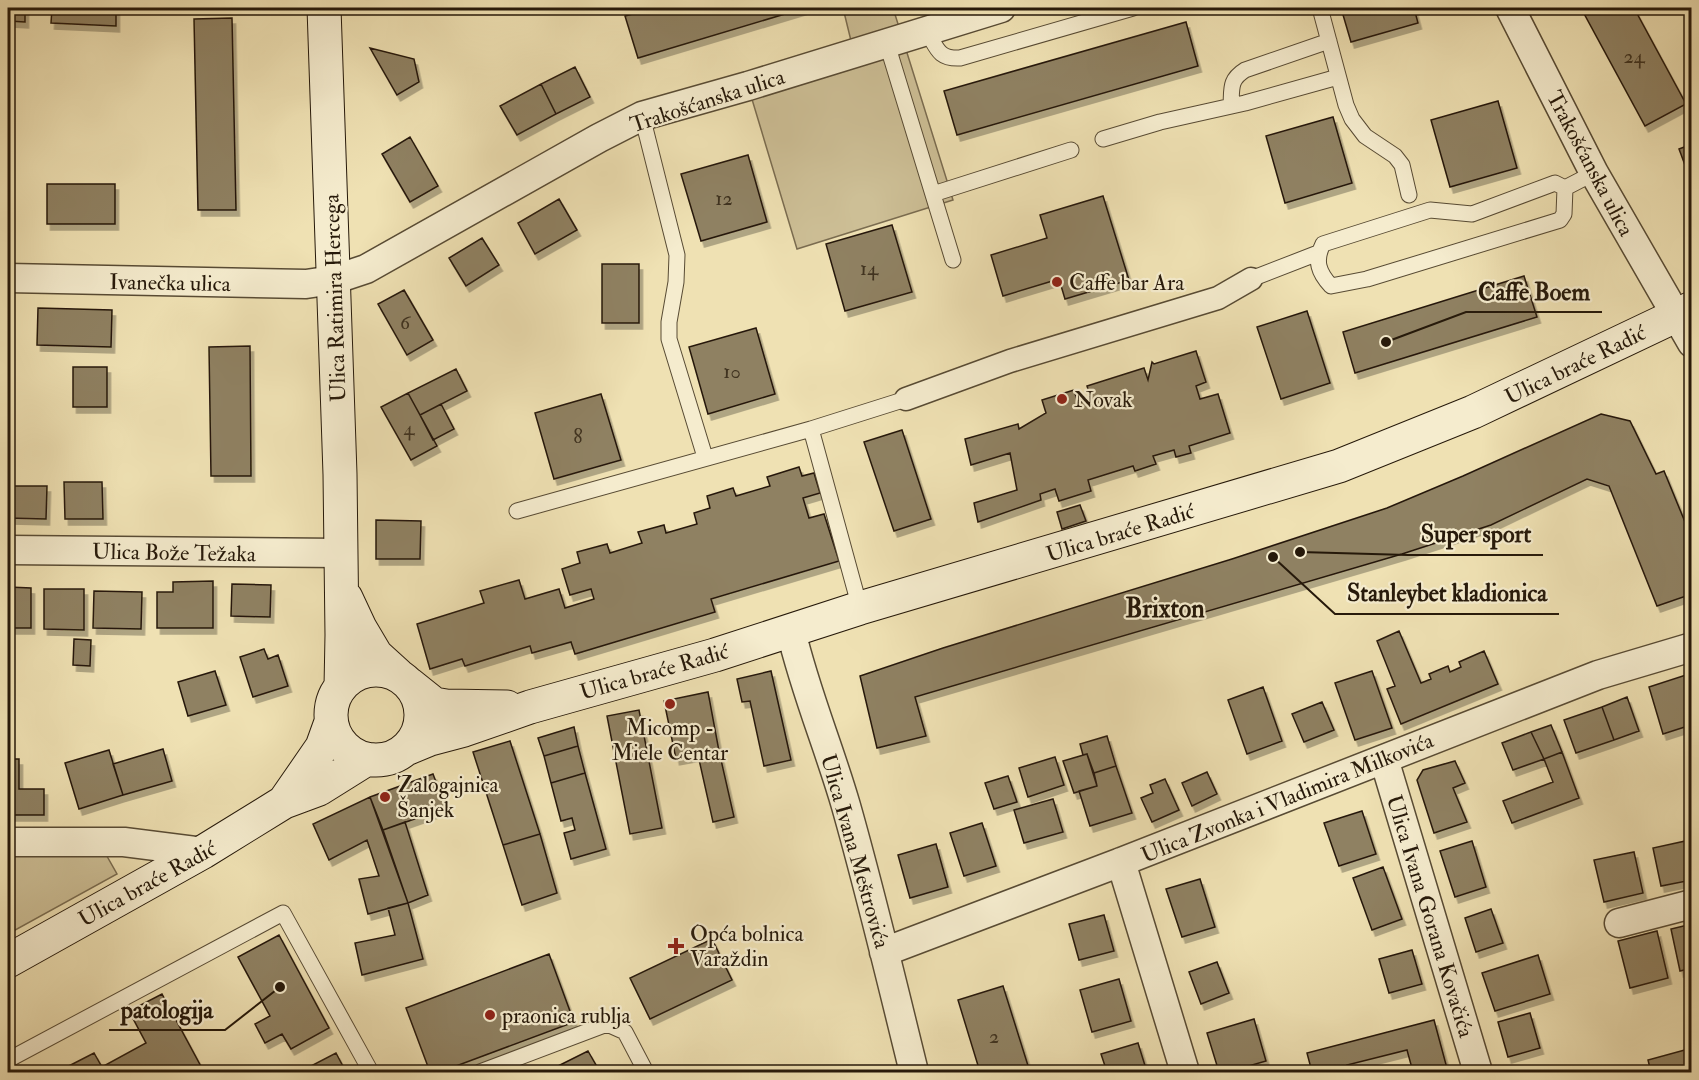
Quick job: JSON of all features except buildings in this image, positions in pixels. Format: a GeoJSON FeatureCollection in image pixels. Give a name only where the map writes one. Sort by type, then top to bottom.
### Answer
{"type":"FeatureCollection","features":[{"type":"Feature","properties":{"kind":"main road","name":"Ulica Ratimira Hercega"},"geometry":{"type":"LineString","coordinates":[[324,8],[342,588],[341,687]]}},
{"type":"Feature","properties":{"kind":"main road","name":"Ulica braće Radić"},"geometry":{"type":"LineString","coordinates":[[406,749],[430,738],[464,730],[530,707],[715,655],[860,608],[1339,466],[1686,322]]}},
{"type":"Feature","properties":{"kind":"main road","name":"Ulica Ratimira Hercega"},"geometry":{"type":"LineString","coordinates":[[342,588],[360,628],[376,655],[404,680]]}},
{"type":"Feature","properties":{"kind":"main road"},"geometry":{"type":"LineString","coordinates":[[374,670],[386,671],[404,680],[417,696],[421,710],[420,724],[415,738],[406,749],[381,760],[355,755],[336,735],[331,722],[332,704],[341,687],[356,675],[374,670]]}},
{"type":"Feature","properties":{"kind":"main road","name":"Ulica braće Radić"},"geometry":{"type":"LineString","coordinates":[[404,680],[434,704],[530,707]]}},
{"type":"Feature","properties":{"kind":"main road","name":"Ulica braće Radić"},"geometry":{"type":"LineString","coordinates":[[284,802],[322,747],[331,722]]}},
{"type":"Feature","properties":{"kind":"main road","name":"Ulica braće Radić"},"geometry":{"type":"LineString","coordinates":[[8,961],[203,852],[284,802],[319,789],[368,759]]}},
{"type":"Feature","properties":{"kind":"street","name":"Trakošćanska ulica"},"geometry":{"type":"LineString","coordinates":[[333,280],[366,269],[642,116],[748,86],[1001,8]]}},
{"type":"Feature","properties":{"kind":"street","name":"Trakošćanska ulica"},"geometry":{"type":"LineString","coordinates":[[1510,8],[1594,173],[1686,322]]}},
{"type":"Feature","properties":{"kind":"street","name":"Ivanečka ulica"},"geometry":{"type":"LineString","coordinates":[[8,278],[306,284],[333,280]]}},
{"type":"Feature","properties":{"kind":"street"},"geometry":{"type":"LineString","coordinates":[[906,399],[1010,361],[1218,298],[1251,279]]}},
{"type":"Feature","properties":{"kind":"street","name":"Ulica Bože Težaka"},"geometry":{"type":"LineString","coordinates":[[8,550],[341,553]]}},
{"type":"Feature","properties":{"kind":"street","name":"Ulica Ivana Meštrovića"},"geometry":{"type":"LineString","coordinates":[[791,631],[800,667],[845,804],[914,1072]]}},
{"type":"Feature","properties":{"kind":"street","name":"Ulica Zvonka i Vladimira Milkovića"},"geometry":{"type":"LineString","coordinates":[[884,952],[1121,862],[1598,675],[1692,647]]}},
{"type":"Feature","properties":{"kind":"street","name":"Ulica Ivana Gorana Kovačića"},"geometry":{"type":"LineString","coordinates":[[1384,759],[1478,1072]]}},
{"type":"Feature","properties":{"kind":"street"},"geometry":{"type":"LineString","coordinates":[[8,842],[124,842],[203,852]]}},
{"type":"Feature","properties":{"kind":"street"},"geometry":{"type":"LineString","coordinates":[[1121,862],[1185,1072]]}},
{"type":"Feature","properties":{"kind":"street"},"geometry":{"type":"LineString","coordinates":[[1619,922],[1692,904]]}},
{"type":"Feature","properties":{"kind":"lane"},"geometry":{"type":"LineString","coordinates":[[927,31],[941,54],[948,58],[960,58],[1133,8]]}},
{"type":"Feature","properties":{"kind":"lane"},"geometry":{"type":"LineString","coordinates":[[1320,8],[1346,105],[1352,119],[1365,136],[1395,156],[1401,165],[1409,195]]}},
{"type":"Feature","properties":{"kind":"lane"},"geometry":{"type":"LineString","coordinates":[[1231,106],[1232,82],[1238,74],[1329,41]]}},
{"type":"Feature","properties":{"kind":"lane"},"geometry":{"type":"LineString","coordinates":[[887,44],[953,260]]}},
{"type":"Feature","properties":{"kind":"lane"},"geometry":{"type":"LineString","coordinates":[[1103,139],[1160,122],[1231,106],[1338,77]]}},
{"type":"Feature","properties":{"kind":"lane"},"geometry":{"type":"LineString","coordinates":[[642,116],[677,255],[669,339],[705,457]]}},
{"type":"Feature","properties":{"kind":"lane"},"geometry":{"type":"LineString","coordinates":[[933,194],[1071,150]]}},
{"type":"Feature","properties":{"kind":"lane"},"geometry":{"type":"LineString","coordinates":[[1565,188],[1594,173]]}},
{"type":"Feature","properties":{"kind":"lane"},"geometry":{"type":"LineString","coordinates":[[1555,183],[1565,188],[1564,214],[1560,220],[1367,279],[1331,286],[1323,277],[1318,264],[1318,253],[1323,244],[1430,210],[1472,214],[1555,183]]}},
{"type":"Feature","properties":{"kind":"lane"},"geometry":{"type":"LineString","coordinates":[[1251,279],[1318,253]]}},
{"type":"Feature","properties":{"kind":"lane"},"geometry":{"type":"LineString","coordinates":[[517,511],[811,429],[906,399]]}},
{"type":"Feature","properties":{"kind":"lane"},"geometry":{"type":"LineString","coordinates":[[811,429],[860,608]]}},
{"type":"Feature","properties":{"kind":"lane"},"geometry":{"type":"LineString","coordinates":[[8,1060],[283,914],[371,1072]]}},
{"type":"Feature","properties":{"kind":"lane"},"geometry":{"type":"LineString","coordinates":[[480,1072],[607,1024],[625,1032],[646,1072]]}},
{"type":"Feature","properties":{"kind":"shaded area"},"geometry":{"type":"Polygon","coordinates":[[[843,8],[893,8],[953,200],[797,249],[748,86],[854,53],[843,8]]]}},
{"type":"Feature","properties":{"kind":"shaded area"},"geometry":{"type":"Polygon","coordinates":[[[8,851],[104,851],[117,874],[8,934],[8,851]]]}},
{"type":"Feature","properties":{"kind":"place","name":"Caffe bar Ara"},"geometry":{"type":"Point","coordinates":[1057,282]}},
{"type":"Feature","properties":{"kind":"place","name":"Caffe Boem"},"geometry":{"type":"Point","coordinates":[1386,342]}},
{"type":"Feature","properties":{"kind":"place","name":"Novak"},"geometry":{"type":"Point","coordinates":[1062,399]}},
{"type":"Feature","properties":{"kind":"place","name":"Super sport"},"geometry":{"type":"Point","coordinates":[1300,552]}},
{"type":"Feature","properties":{"kind":"place","name":"Stanleybet kladionica"},"geometry":{"type":"Point","coordinates":[1273,557]}},
{"type":"Feature","properties":{"kind":"place","name":"Micomp - Miele Centar"},"geometry":{"type":"Point","coordinates":[670,704]}},
{"type":"Feature","properties":{"kind":"place","name":"Zalogajnica Šanjek"},"geometry":{"type":"Point","coordinates":[385,797]}},
{"type":"Feature","properties":{"kind":"place","name":"Opća bolnica Varaždin"},"geometry":{"type":"Point","coordinates":[676,946]}},
{"type":"Feature","properties":{"kind":"place","name":"patologija"},"geometry":{"type":"Point","coordinates":[280,987]}},
{"type":"Feature","properties":{"kind":"place","name":"praonica rublja"},"geometry":{"type":"Point","coordinates":[490,1015]}},
{"type":"Feature","properties":{"kind":"district","name":"Brixton"},"geometry":{"type":"Point","coordinates":[1165,608]}}]}
